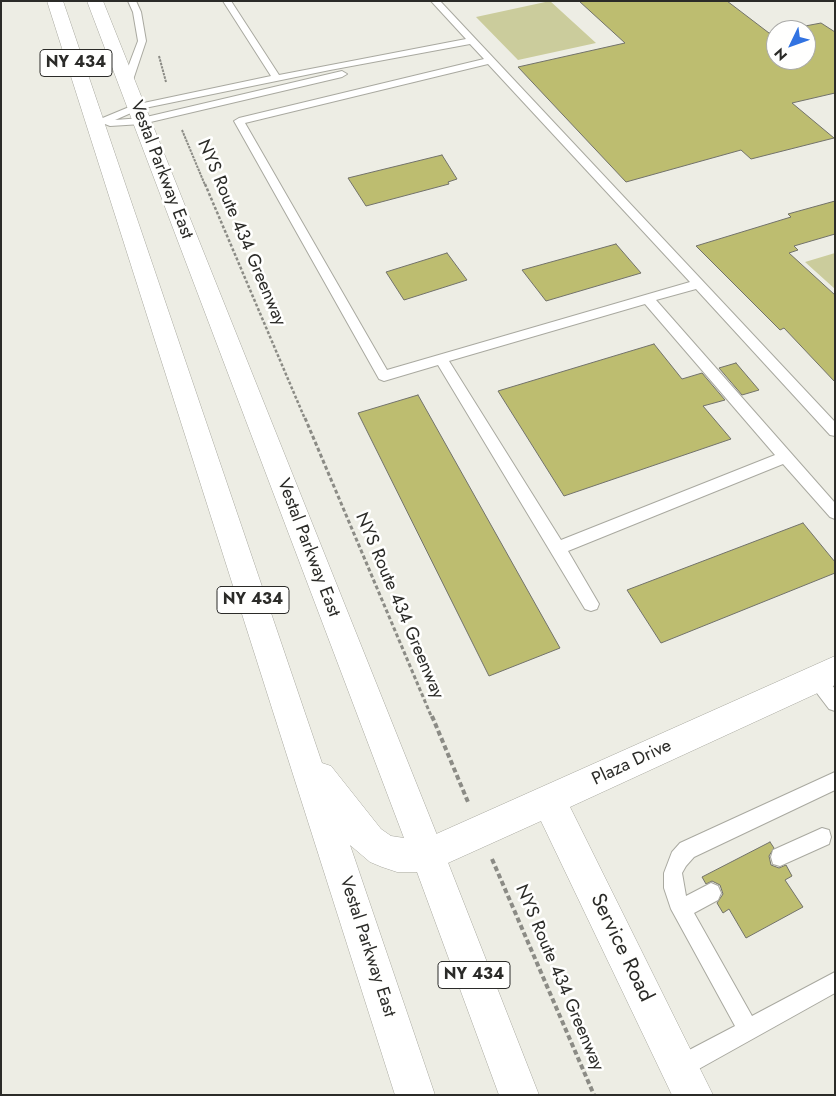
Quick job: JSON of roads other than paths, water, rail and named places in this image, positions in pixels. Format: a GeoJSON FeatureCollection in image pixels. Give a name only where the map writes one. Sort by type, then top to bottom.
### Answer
{"type":"FeatureCollection","features":[{"type":"Feature","properties":{"kind":"main road","name":"Vestal Parkway East"},"geometry":{"type":"LineString","coordinates":[[56,1],[415,1095]]}},
{"type":"Feature","properties":{"kind":"main road","name":"Vestal Parkway East"},"geometry":{"type":"LineString","coordinates":[[95,1],[428,855],[519,1095]]}},
{"type":"Feature","properties":{"kind":"main road","name":"Plaza Drive"},"geometry":{"type":"LineString","coordinates":[[428,855],[825,674]]}},
{"type":"Feature","properties":{"kind":"main road"},"geometry":{"type":"LineString","coordinates":[[306,759],[356,827],[369,841],[382,850],[397,855],[428,855]]}},
{"type":"Feature","properties":{"kind":"main road","name":"Service Road"},"geometry":{"type":"LineString","coordinates":[[549,801],[687,1081]]}},
{"type":"Feature","properties":{"kind":"lane"},"geometry":{"type":"LineString","coordinates":[[227,1],[277,78]]}},
{"type":"Feature","properties":{"kind":"lane"},"geometry":{"type":"LineString","coordinates":[[435,1],[835,431]]}},
{"type":"Feature","properties":{"kind":"lane"},"geometry":{"type":"LineString","coordinates":[[127,83],[142,41],[137,8]]}},
{"type":"Feature","properties":{"kind":"lane"},"geometry":{"type":"LineString","coordinates":[[96,124],[277,78],[471,41]]}},
{"type":"Feature","properties":{"kind":"lane"},"geometry":{"type":"LineString","coordinates":[[96,124],[338,76],[398,56]]}},
{"type":"Feature","properties":{"kind":"lane"},"geometry":{"type":"LineString","coordinates":[[489,61],[239,121],[384,376],[698,284]]}},
{"type":"Feature","properties":{"kind":"lane"},"geometry":{"type":"LineString","coordinates":[[648,299],[835,513]]}},
{"type":"Feature","properties":{"kind":"lane"},"geometry":{"type":"LineString","coordinates":[[441,359],[592,604]]}},
{"type":"Feature","properties":{"kind":"lane"},"geometry":{"type":"LineString","coordinates":[[558,548],[785,457]]}},
{"type":"Feature","properties":{"kind":"lane"},"geometry":{"type":"LineString","coordinates":[[825,674],[835,703]]}},
{"type":"Feature","properties":{"kind":"lane"},"geometry":{"type":"LineString","coordinates":[[748,1029],[681,909],[674,888],[673,873],[679,859],[686,850],[835,781]]}},
{"type":"Feature","properties":{"kind":"lane"},"geometry":{"type":"LineString","coordinates":[[780,857],[822,837]]}},
{"type":"Feature","properties":{"kind":"lane"},"geometry":{"type":"LineString","coordinates":[[681,909],[711,893]]}},
{"type":"Feature","properties":{"kind":"lane"},"geometry":{"type":"LineString","coordinates":[[687,1081],[748,1029],[835,982]]}}]}
